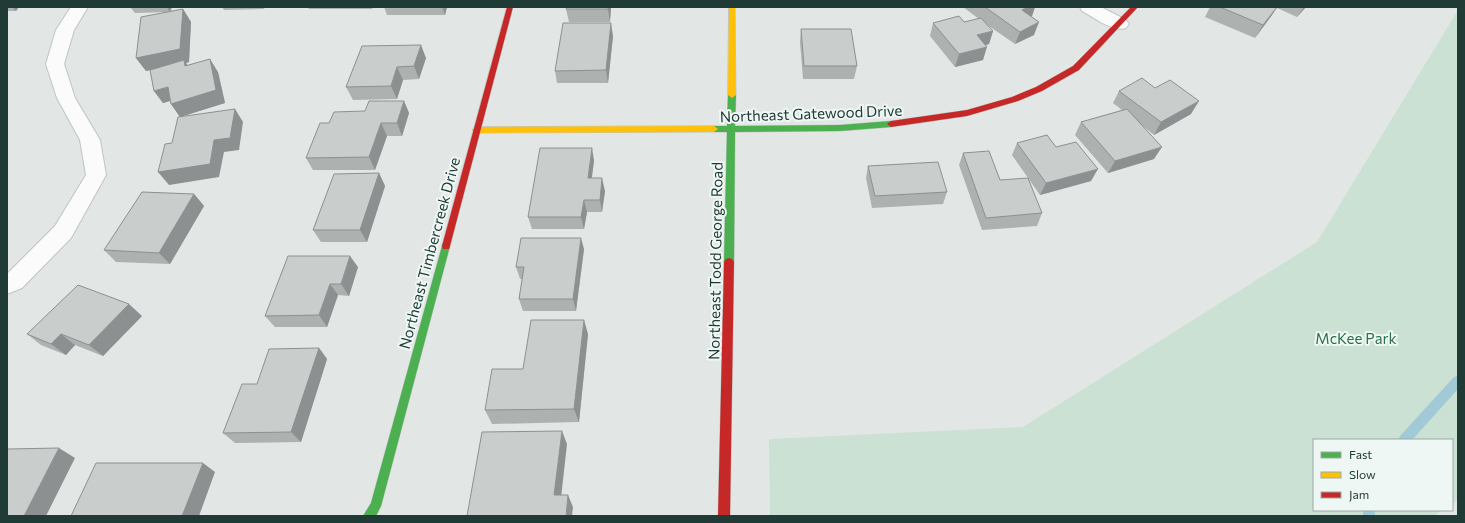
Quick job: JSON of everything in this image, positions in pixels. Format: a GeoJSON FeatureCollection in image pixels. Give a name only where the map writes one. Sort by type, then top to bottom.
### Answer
{"type":"FeatureCollection","features":[{"type":"Feature","properties":{"kind":"street"},"geometry":{"type":"LineString","coordinates":[[7,286],[14,281],[63,232],[96,175],[90,140],[66,98],[55,64],[65,30],[80,7]]}},
{"type":"Feature","properties":{"kind":"street","name":"Northeast Timbercreek Drive"},"geometry":{"type":"LineString","coordinates":[[369,516],[376,506],[510,7]]}},
{"type":"Feature","properties":{"kind":"street","name":"Northeast Todd George Road"},"geometry":{"type":"LineString","coordinates":[[724,516],[732,130],[732,7]]}},
{"type":"Feature","properties":{"kind":"street"},"geometry":{"type":"LineString","coordinates":[[1088,7],[1120,24]]}},
{"type":"Feature","properties":{"kind":"street","name":"Northeast Gatewood Drive"},"geometry":{"type":"LineString","coordinates":[[476,130],[732,130],[840,128],[899,125],[943,119],[990,107],[1021,97],[1053,82],[1076,68],[1135,7]]}},
{"type":"Feature","properties":{"kind":"green space","name":"McKee Park"},"geometry":{"type":"Polygon","coordinates":[[[1458,10],[1458,500],[1453,503],[1453,439],[1313,439],[1313,511],[1440,511],[1433,516],[770,516],[769,439],[1023,427],[1317,242],[1458,10]]]}},
{"type":"Feature","properties":{"kind":"building"},"geometry":{"type":"Polygon","coordinates":[[[567,7],[608,7],[608,9],[566,9],[567,7]]]}},
{"type":"Feature","properties":{"kind":"building"},"geometry":{"type":"Polygon","coordinates":[[[985,7],[1028,7],[1022,10],[1039,22],[1020,32],[985,7]]]}},
{"type":"Feature","properties":{"kind":"building"},"geometry":{"type":"Polygon","coordinates":[[[1220,7],[1277,7],[1263,25],[1220,7]]]}},
{"type":"Feature","properties":{"kind":"building"},"geometry":{"type":"Polygon","coordinates":[[[183,9],[180,49],[136,58],[141,17],[183,9]]]}},
{"type":"Feature","properties":{"kind":"building"},"geometry":{"type":"Polygon","coordinates":[[[959,16],[964,22],[981,18],[993,31],[977,35],[987,47],[959,54],[933,23],[959,16]]]}},
{"type":"Feature","properties":{"kind":"building"},"geometry":{"type":"Polygon","coordinates":[[[563,23],[611,23],[606,70],[555,71],[563,23]]]}},
{"type":"Feature","properties":{"kind":"building"},"geometry":{"type":"Polygon","coordinates":[[[801,29],[851,29],[857,66],[804,66],[801,29]]]}},
{"type":"Feature","properties":{"kind":"building"},"geometry":{"type":"Polygon","coordinates":[[[421,45],[414,66],[397,67],[391,86],[346,87],[362,46],[421,45]]]}},
{"type":"Feature","properties":{"kind":"building"},"geometry":{"type":"Polygon","coordinates":[[[210,59],[216,90],[171,104],[168,87],[154,91],[150,70],[184,60],[185,66],[210,59]]]}},
{"type":"Feature","properties":{"kind":"building"},"geometry":{"type":"Polygon","coordinates":[[[1142,78],[1155,88],[1170,80],[1199,101],[1161,122],[1119,91],[1142,78]]]}},
{"type":"Feature","properties":{"kind":"building"},"geometry":{"type":"Polygon","coordinates":[[[369,101],[404,101],[397,123],[381,123],[369,157],[306,158],[320,123],[329,123],[334,112],[365,111],[369,101]]]}},
{"type":"Feature","properties":{"kind":"building"},"geometry":{"type":"Polygon","coordinates":[[[235,109],[230,138],[214,140],[210,164],[158,172],[165,144],[172,143],[178,117],[235,109]]]}},
{"type":"Feature","properties":{"kind":"building"},"geometry":{"type":"Polygon","coordinates":[[[1127,109],[1162,147],[1115,161],[1081,122],[1127,109]]]}},
{"type":"Feature","properties":{"kind":"building"},"geometry":{"type":"Polygon","coordinates":[[[1047,135],[1056,147],[1076,142],[1098,169],[1046,183],[1017,143],[1047,135]]]}},
{"type":"Feature","properties":{"kind":"building"},"geometry":{"type":"Polygon","coordinates":[[[540,148],[592,148],[588,178],[602,178],[600,200],[584,200],[581,217],[528,217],[540,148]]]}},
{"type":"Feature","properties":{"kind":"building"},"geometry":{"type":"Polygon","coordinates":[[[989,151],[1000,180],[1028,178],[1042,213],[986,218],[963,153],[989,151]]]}},
{"type":"Feature","properties":{"kind":"building"},"geometry":{"type":"Polygon","coordinates":[[[938,162],[947,192],[875,196],[868,166],[938,162]]]}},
{"type":"Feature","properties":{"kind":"building"},"geometry":{"type":"Polygon","coordinates":[[[379,173],[360,230],[313,230],[334,174],[379,173]]]}},
{"type":"Feature","properties":{"kind":"building"},"geometry":{"type":"Polygon","coordinates":[[[142,192],[194,194],[159,253],[104,250],[142,192]]]}},
{"type":"Feature","properties":{"kind":"building"},"geometry":{"type":"Polygon","coordinates":[[[521,238],[581,238],[573,299],[519,299],[524,267],[516,267],[521,238]]]}},
{"type":"Feature","properties":{"kind":"building"},"geometry":{"type":"Polygon","coordinates":[[[288,256],[350,256],[341,284],[330,284],[319,315],[265,316],[288,256]]]}},
{"type":"Feature","properties":{"kind":"building"},"geometry":{"type":"Polygon","coordinates":[[[78,285],[129,304],[89,345],[61,334],[51,344],[27,334],[78,285]]]}},
{"type":"Feature","properties":{"kind":"building"},"geometry":{"type":"Polygon","coordinates":[[[531,320],[584,320],[574,409],[485,410],[492,369],[523,369],[531,320]]]}},
{"type":"Feature","properties":{"kind":"building"},"geometry":{"type":"Polygon","coordinates":[[[319,348],[291,432],[223,433],[242,384],[257,384],[269,349],[319,348]]]}},
{"type":"Feature","properties":{"kind":"building"},"geometry":{"type":"Polygon","coordinates":[[[562,431],[554,495],[568,495],[566,516],[467,516],[482,432],[562,431]]]}},
{"type":"Feature","properties":{"kind":"building"},"geometry":{"type":"Polygon","coordinates":[[[59,448],[24,516],[7,516],[7,449],[59,448]]]}},
{"type":"Feature","properties":{"kind":"building"},"geometry":{"type":"Polygon","coordinates":[[[96,463],[203,463],[182,516],[71,516],[96,463]]]}},
{"type":"Feature","properties":{"kind":"waterway"},"geometry":{"type":"LineString","coordinates":[[1405,439],[1458,381]]}},
{"type":"Feature","properties":{"kind":"waterway"},"geometry":{"type":"LineString","coordinates":[[1369,511],[1369,516]]}},
{"type":"Feature","properties":{"kind":"traffic: fast"},"geometry":{"type":"LineString","coordinates":[[729,262],[732,95]]}},
{"type":"Feature","properties":{"kind":"traffic: fast"},"geometry":{"type":"LineString","coordinates":[[714,129],[840,128],[891,124]]}},
{"type":"Feature","properties":{"kind":"traffic: fast"},"geometry":{"type":"LineString","coordinates":[[369,516],[376,506],[446,246]]}},
{"type":"Feature","properties":{"kind":"traffic: slow"},"geometry":{"type":"LineString","coordinates":[[732,7],[732,95]]}},
{"type":"Feature","properties":{"kind":"traffic: slow"},"geometry":{"type":"LineString","coordinates":[[476,130],[714,129]]}},
{"type":"Feature","properties":{"kind":"traffic: jam"},"geometry":{"type":"LineString","coordinates":[[446,246],[510,7]]}},
{"type":"Feature","properties":{"kind":"traffic: jam"},"geometry":{"type":"LineString","coordinates":[[891,124],[967,113],[1015,99],[1039,89],[1076,68],[1135,7]]}},
{"type":"Feature","properties":{"kind":"traffic: jam"},"geometry":{"type":"LineString","coordinates":[[724,516],[729,262]]}}]}
